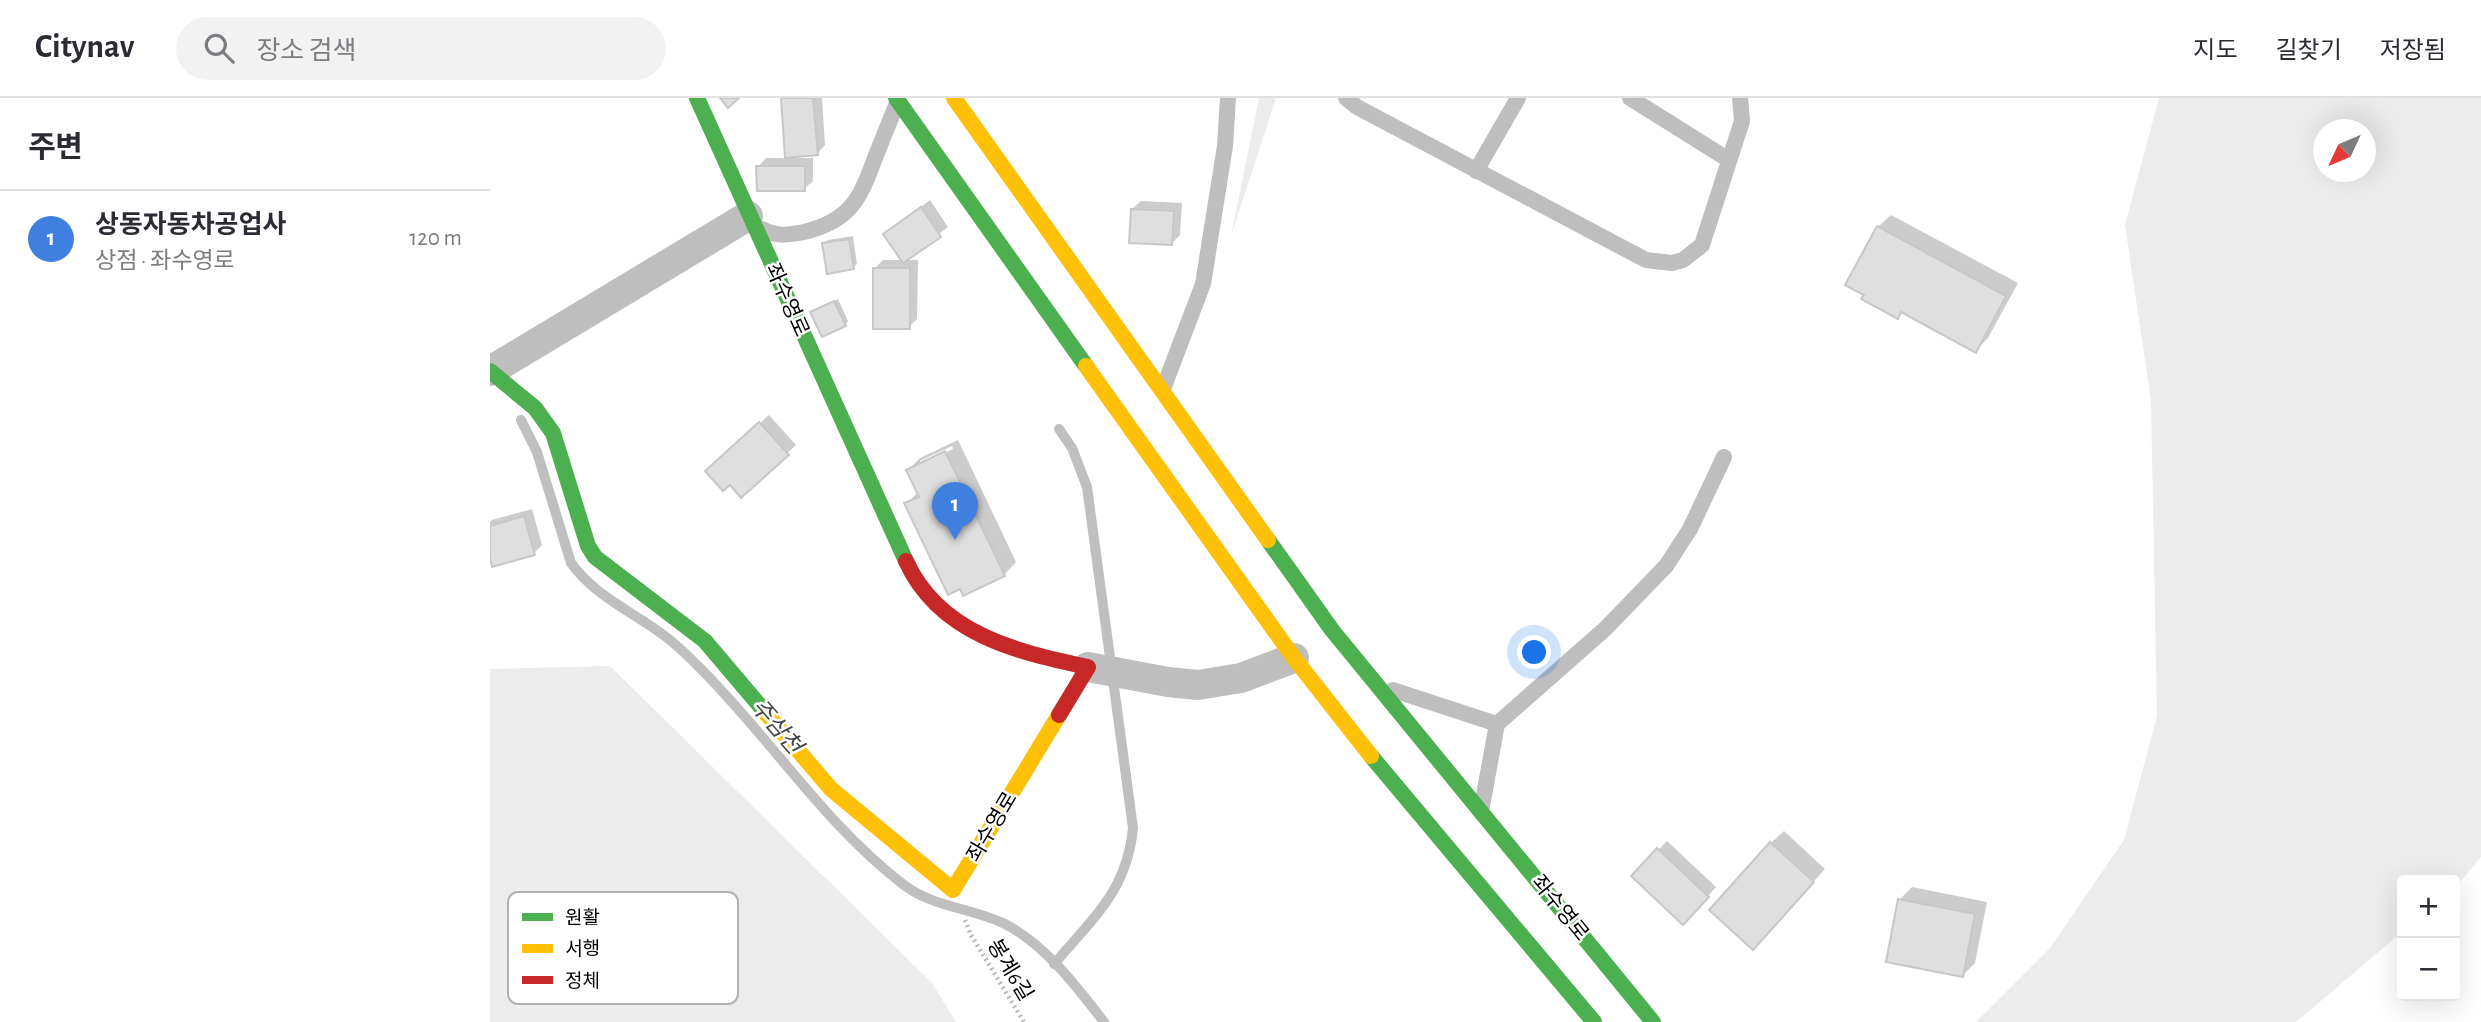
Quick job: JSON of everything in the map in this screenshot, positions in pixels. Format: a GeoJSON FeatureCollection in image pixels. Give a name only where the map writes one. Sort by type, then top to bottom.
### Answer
{"type":"FeatureCollection","features":[{"type":"Feature","properties":{"kind":"street","name":"좌수영로"},"geometry":{"type":"LineString","coordinates":[[697,98],[914,577],[946,614],[980,634],[1033,656],[1092,668],[953,890],[831,789],[705,641],[595,557],[588,546],[553,433],[535,408],[490,371],[751,219]]}},
{"type":"Feature","properties":{"kind":"street","name":"좌수영로"},"geometry":{"type":"LineString","coordinates":[[954,98],[1332,630],[1653,1022]]}},
{"type":"Feature","properties":{"kind":"street"},"geometry":{"type":"LineString","coordinates":[[897,99],[1294,657],[1396,788],[1594,1022]]}},
{"type":"Feature","properties":{"kind":"street"},"geometry":{"type":"LineString","coordinates":[[1092,668],[1168,682],[1213,684],[1241,678],[1294,657]]}},
{"type":"Feature","properties":{"kind":"lane"},"geometry":{"type":"LineString","coordinates":[[1162,391],[1203,284],[1225,146],[1228,98]]}},
{"type":"Feature","properties":{"kind":"lane"},"geometry":{"type":"LineString","coordinates":[[1346,98],[1357,107],[1646,260],[1672,263],[1683,260],[1702,245],[1742,121],[1739,100]]}},
{"type":"Feature","properties":{"kind":"lane"},"geometry":{"type":"LineString","coordinates":[[1476,171],[1518,98]]}},
{"type":"Feature","properties":{"kind":"lane"},"geometry":{"type":"LineString","coordinates":[[1630,98],[1729,160]]}},
{"type":"Feature","properties":{"kind":"lane"},"geometry":{"type":"LineString","coordinates":[[751,219],[769,233],[795,234],[820,228],[850,209],[863,191],[897,99]]}},
{"type":"Feature","properties":{"kind":"lane"},"geometry":{"type":"LineString","coordinates":[[1481,812],[1497,724],[1605,629],[1666,566],[1690,529],[1724,457]]}},
{"type":"Feature","properties":{"kind":"lane"},"geometry":{"type":"LineString","coordinates":[[1377,685],[1497,724]]}},
{"type":"Feature","properties":{"kind":"path","name":"봉계6길"},"geometry":{"type":"LineString","coordinates":[[971,935],[1024,1022]]}},
{"type":"Feature","properties":{"kind":"shaded area"},"geometry":{"type":"Polygon","coordinates":[[[1259,98],[1276,98],[1231,236],[1259,98]]]}},
{"type":"Feature","properties":{"kind":"shaded area"},"geometry":{"type":"Polygon","coordinates":[[[2159,98],[2481,98],[2481,857],[2460,882],[2460,875],[2397,875],[2397,936],[2296,1022],[1976,1022],[2050,948],[2124,840],[2157,716],[2151,401],[2125,225],[2159,98]]]}},
{"type":"Feature","properties":{"kind":"shaded area"},"geometry":{"type":"Polygon","coordinates":[[[610,666],[932,983],[956,1022],[490,1022],[490,669],[610,666]]]}},
{"type":"Feature","properties":{"kind":"building"},"geometry":{"type":"Polygon","coordinates":[[[720,98],[739,98],[728,108],[720,98]]]}},
{"type":"Feature","properties":{"kind":"building"},"geometry":{"type":"Polygon","coordinates":[[[781,98],[813,98],[818,155],[785,158],[781,98]]]}},
{"type":"Feature","properties":{"kind":"building"},"geometry":{"type":"Polygon","coordinates":[[[756,166],[805,166],[805,191],[757,191],[756,166]]]}},
{"type":"Feature","properties":{"kind":"building"},"geometry":{"type":"Polygon","coordinates":[[[921,207],[941,237],[903,263],[883,234],[921,207]]]}},
{"type":"Feature","properties":{"kind":"building"},"geometry":{"type":"Polygon","coordinates":[[[1131,209],[1174,211],[1172,245],[1129,243],[1131,209]]]}},
{"type":"Feature","properties":{"kind":"building"},"geometry":{"type":"Polygon","coordinates":[[[1877,226],[2006,296],[1976,353],[1901,312],[1898,319],[1861,299],[1864,295],[1845,285],[1877,226]]]}},
{"type":"Feature","properties":{"kind":"building"},"geometry":{"type":"Polygon","coordinates":[[[849,239],[854,269],[827,274],[822,243],[849,239]]]}},
{"type":"Feature","properties":{"kind":"building"},"geometry":{"type":"Polygon","coordinates":[[[873,268],[910,268],[910,329],[873,329],[873,268]]]}},
{"type":"Feature","properties":{"kind":"building"},"geometry":{"type":"Polygon","coordinates":[[[834,301],[846,326],[822,337],[810,312],[834,301]]]}},
{"type":"Feature","properties":{"kind":"building"},"geometry":{"type":"Polygon","coordinates":[[[759,422],[789,455],[741,498],[730,485],[723,491],[705,471],[759,422]]]}},
{"type":"Feature","properties":{"kind":"building"},"geometry":{"type":"Polygon","coordinates":[[[945,451],[1005,576],[963,596],[960,589],[948,595],[904,503],[919,497],[906,470],[945,451]]]}},
{"type":"Feature","properties":{"kind":"building"},"geometry":{"type":"Polygon","coordinates":[[[524,516],[535,555],[492,567],[490,526],[524,516]]]}},
{"type":"Feature","properties":{"kind":"building"},"geometry":{"type":"Polygon","coordinates":[[[1770,842],[1814,882],[1753,950],[1709,910],[1770,842]]]}},
{"type":"Feature","properties":{"kind":"building"},"geometry":{"type":"Polygon","coordinates":[[[1657,848],[1709,897],[1683,925],[1631,876],[1657,848]]]}},
{"type":"Feature","properties":{"kind":"building"},"geometry":{"type":"Polygon","coordinates":[[[1898,899],[1975,914],[1963,977],[1886,962],[1898,899]]]}},
{"type":"Feature","properties":{"kind":"waterway","name":"주삼천"},"geometry":{"type":"LineString","coordinates":[[521,420],[537,452],[571,563],[581,575],[602,594],[667,638],[690,658],[749,721],[822,807],[875,861],[904,885],[927,898],[991,918],[1018,932],[1058,966],[1104,1022]]}},
{"type":"Feature","properties":{"kind":"waterway"},"geometry":{"type":"LineString","coordinates":[[1054,964],[1095,917],[1116,887],[1124,869],[1133,828],[1087,487],[1072,448],[1059,429]]}},
{"type":"Feature","properties":{"kind":"traffic: fast"},"geometry":{"type":"LineString","coordinates":[[697,98],[906,561]]}},
{"type":"Feature","properties":{"kind":"traffic: fast"},"geometry":{"type":"LineString","coordinates":[[896,98],[1086,366]]}},
{"type":"Feature","properties":{"kind":"traffic: fast"},"geometry":{"type":"LineString","coordinates":[[490,371],[535,408],[553,433],[588,546],[595,557],[705,641],[766,713]]}},
{"type":"Feature","properties":{"kind":"traffic: fast"},"geometry":{"type":"LineString","coordinates":[[1268,540],[1332,630],[1653,1022]]}},
{"type":"Feature","properties":{"kind":"traffic: fast"},"geometry":{"type":"LineString","coordinates":[[1371,756],[1594,1022]]}},
{"type":"Feature","properties":{"kind":"traffic: slow"},"geometry":{"type":"LineString","coordinates":[[954,98],[1268,540]]}},
{"type":"Feature","properties":{"kind":"traffic: slow"},"geometry":{"type":"LineString","coordinates":[[1086,366],[1294,658],[1371,756]]}},
{"type":"Feature","properties":{"kind":"traffic: slow"},"geometry":{"type":"LineString","coordinates":[[766,713],[831,789],[953,890],[1059,715]]}},
{"type":"Feature","properties":{"kind":"traffic: jam"},"geometry":{"type":"LineString","coordinates":[[906,561],[920,586],[938,606],[959,623],[1008,646],[1088,667],[1059,715]]}},
{"type":"Feature","properties":{"kind":"place","name":"상동자동차공업사"},"geometry":{"type":"Point","coordinates":[955,540]}}]}
